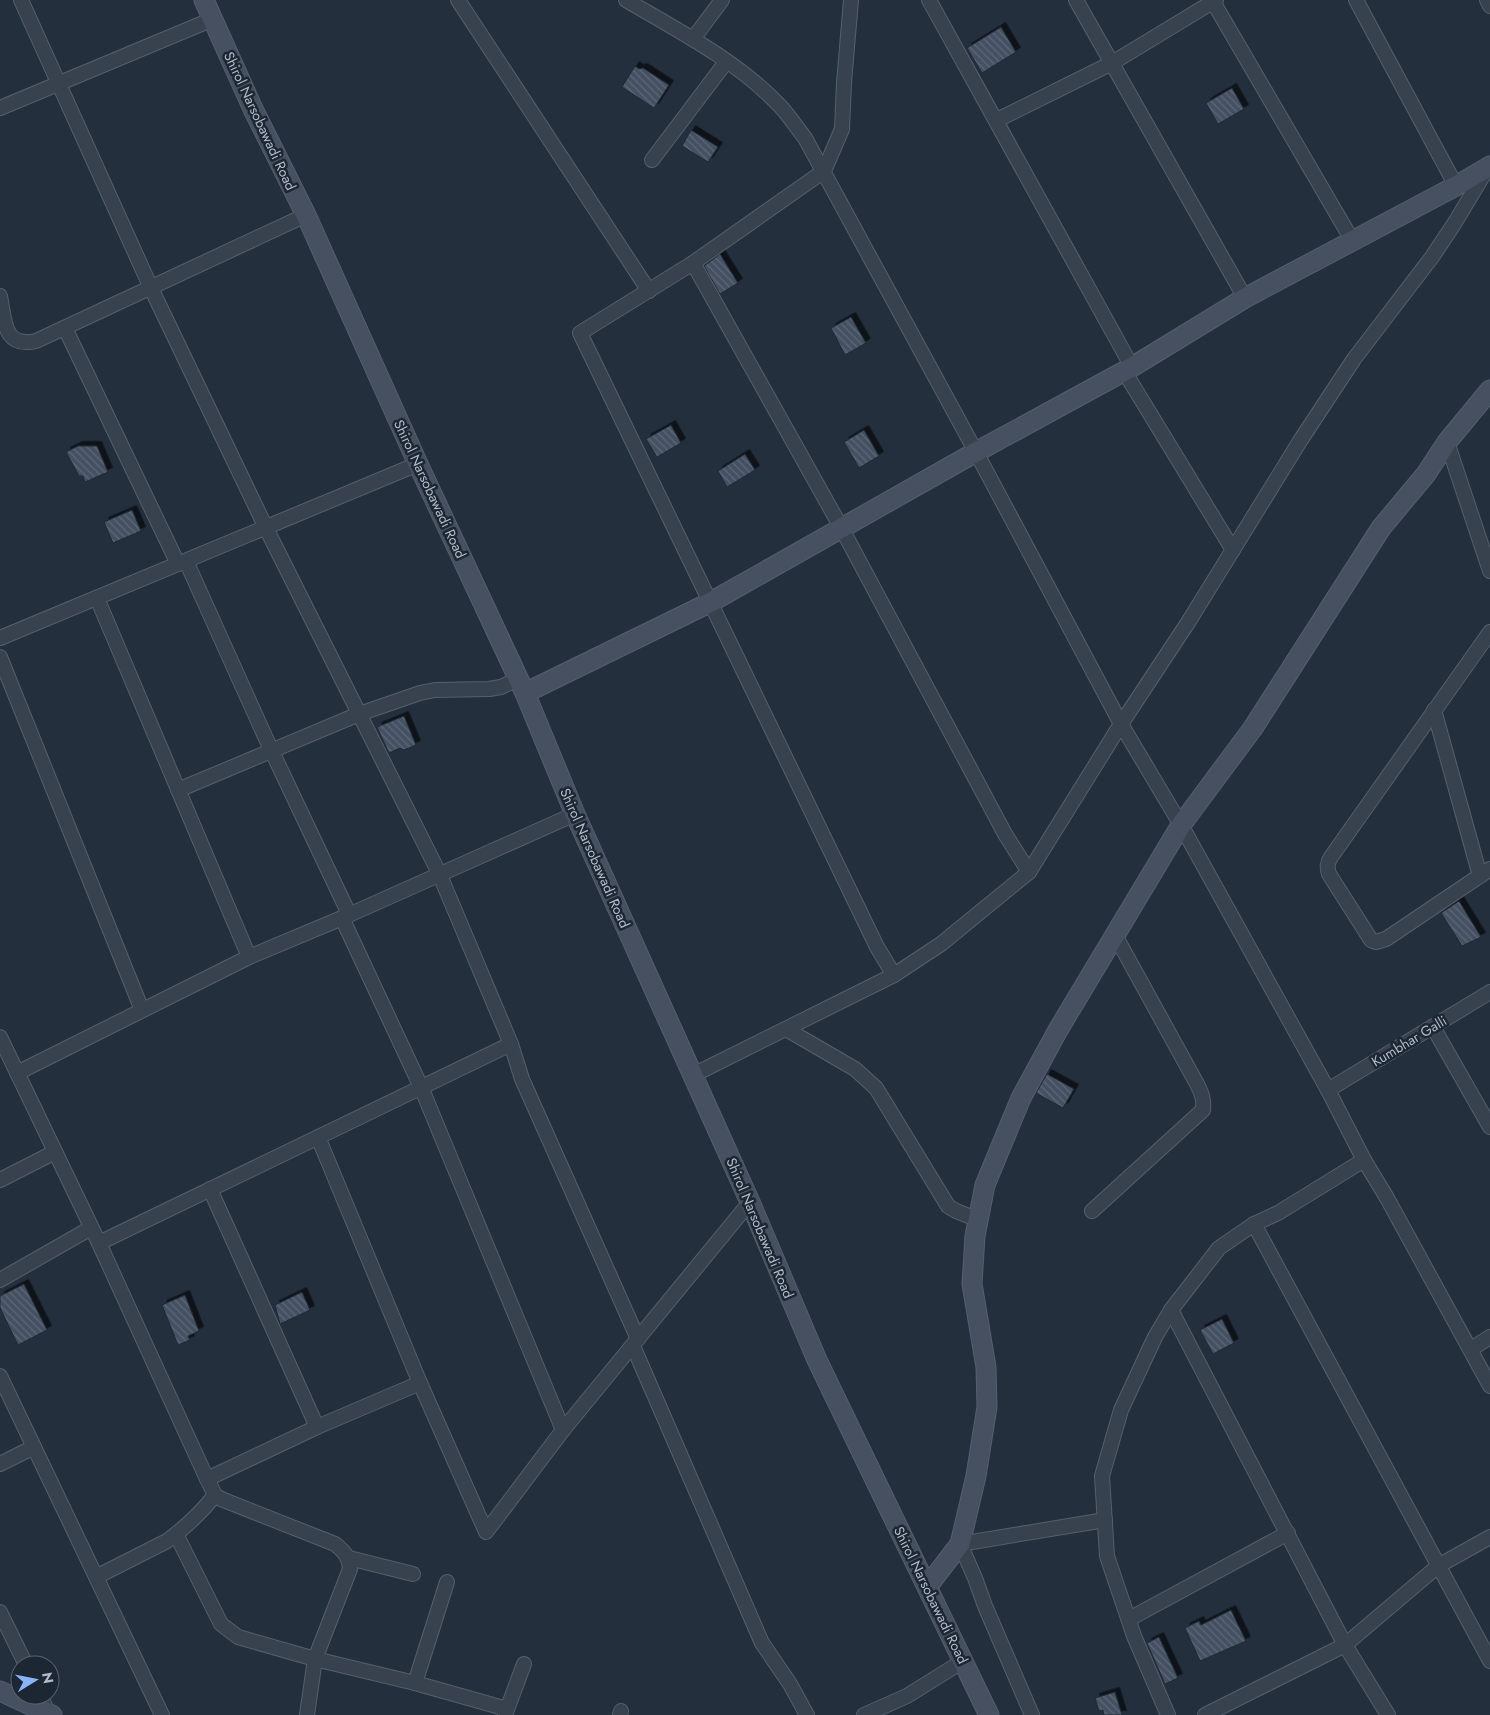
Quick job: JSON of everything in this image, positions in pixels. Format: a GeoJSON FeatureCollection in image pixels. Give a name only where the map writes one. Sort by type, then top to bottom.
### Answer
{"type":"FeatureCollection","features":[{"type":"Feature","properties":{"kind":"street"},"geometry":{"type":"LineString","coordinates":[[21,0],[151,288],[266,528],[439,873],[511,1044],[522,1078],[762,1643],[786,1677],[807,1715]]}},
{"type":"Feature","properties":{"kind":"street","name":"Shirol Narsobawadi Road"},"geometry":{"type":"LineString","coordinates":[[204,0],[253,109],[306,215],[418,464],[522,686],[575,814],[750,1202],[817,1360],[989,1715]]}},
{"type":"Feature","properties":{"kind":"street"},"geometry":{"type":"LineString","coordinates":[[458,0],[648,291]]}},
{"type":"Feature","properties":{"kind":"street"},"geometry":{"type":"LineString","coordinates":[[626,0],[693,39],[754,83],[781,108],[805,138],[1121,724],[1181,825],[1490,1386]]}},
{"type":"Feature","properties":{"kind":"street"},"geometry":{"type":"LineString","coordinates":[[693,39],[722,0]]}},
{"type":"Feature","properties":{"kind":"street"},"geometry":{"type":"LineString","coordinates":[[852,0],[844,83],[842,129],[824,171],[693,263],[580,333],[877,947],[894,975]]}},
{"type":"Feature","properties":{"kind":"street"},"geometry":{"type":"LineString","coordinates":[[929,0],[997,120],[1128,369],[1233,550]]}},
{"type":"Feature","properties":{"kind":"street"},"geometry":{"type":"LineString","coordinates":[[1076,0],[1245,298]]}},
{"type":"Feature","properties":{"kind":"street"},"geometry":{"type":"LineString","coordinates":[[1356,0],[1456,186]]}},
{"type":"Feature","properties":{"kind":"street"},"geometry":{"type":"LineString","coordinates":[[1487,0],[1490,6]]}},
{"type":"Feature","properties":{"kind":"street"},"geometry":{"type":"LineString","coordinates":[[997,120],[1112,63],[1214,1],[1352,240]]}},
{"type":"Feature","properties":{"kind":"street"},"geometry":{"type":"LineString","coordinates":[[0,108],[213,19]]}},
{"type":"Feature","properties":{"kind":"street"},"geometry":{"type":"LineString","coordinates":[[652,160],[726,62]]}},
{"type":"Feature","properties":{"kind":"street"},"geometry":{"type":"LineString","coordinates":[[178,790],[359,714],[420,693],[435,690],[522,686],[711,602],[976,452],[1128,369],[1245,298],[1456,186],[1488,167]]}},
{"type":"Feature","properties":{"kind":"street"},"geometry":{"type":"LineString","coordinates":[[693,1075],[894,975],[941,944],[1029,872],[1300,441],[1354,359],[1432,257],[1488,167]]}},
{"type":"Feature","properties":{"kind":"street"},"geometry":{"type":"LineString","coordinates":[[0,296],[8,332],[12,338],[20,342],[36,341],[306,215]]}},
{"type":"Feature","properties":{"kind":"street"},"geometry":{"type":"LineString","coordinates":[[693,263],[842,529],[1005,834],[1029,872]]}},
{"type":"Feature","properties":{"kind":"street"},"geometry":{"type":"LineString","coordinates":[[65,328],[182,563],[272,751],[421,1087],[563,1430]]}},
{"type":"Feature","properties":{"kind":"street"},"geometry":{"type":"LineString","coordinates":[[927,1587],[960,1544],[976,1476],[987,1407],[986,1367],[972,1284],[975,1236],[985,1186],[1021,1098],[1058,1030],[1181,825],[1253,728],[1381,528],[1426,474],[1447,442],[1490,390]]}},
{"type":"Feature","properties":{"kind":"street"},"geometry":{"type":"LineString","coordinates":[[1447,442],[1485,538],[1490,570]]}},
{"type":"Feature","properties":{"kind":"street"},"geometry":{"type":"LineString","coordinates":[[0,638],[418,464]]}},
{"type":"Feature","properties":{"kind":"street"},"geometry":{"type":"LineString","coordinates":[[97,598],[249,957]]}},
{"type":"Feature","properties":{"kind":"street"},"geometry":{"type":"LineString","coordinates":[[1434,710],[1485,873],[1386,939],[1376,942],[1371,940],[1329,874],[1327,868],[1331,857],[1434,710],[1490,632]]}},
{"type":"Feature","properties":{"kind":"street"},"geometry":{"type":"LineString","coordinates":[[0,657],[142,1010]]}},
{"type":"Feature","properties":{"kind":"street"},"geometry":{"type":"LineString","coordinates":[[17,1073],[249,957],[575,814]]}},
{"type":"Feature","properties":{"kind":"street"},"geometry":{"type":"LineString","coordinates":[[1092,1212],[1202,1110],[1204,1102],[1198,1084],[1115,934]]}},
{"type":"Feature","properties":{"kind":"street","name":"Kumbhar Galli"},"geometry":{"type":"LineString","coordinates":[[1328,1090],[1490,992]]}},
{"type":"Feature","properties":{"kind":"street"},"geometry":{"type":"LineString","coordinates":[[1433,1027],[1490,1127]]}},
{"type":"Feature","properties":{"kind":"street"},"geometry":{"type":"LineString","coordinates":[[786,1029],[855,1069],[876,1088],[948,1206],[978,1220]]}},
{"type":"Feature","properties":{"kind":"street"},"geometry":{"type":"LineString","coordinates":[[0,1037],[99,1243],[215,1495],[335,1544],[349,1558],[350,1569],[315,1659],[307,1715]]}},
{"type":"Feature","properties":{"kind":"street"},"geometry":{"type":"LineString","coordinates":[[99,1243],[511,1044]]}},
{"type":"Feature","properties":{"kind":"street"},"geometry":{"type":"LineString","coordinates":[[318,1137],[420,1383],[486,1532],[563,1430],[750,1202]]}},
{"type":"Feature","properties":{"kind":"street"},"geometry":{"type":"LineString","coordinates":[[0,1180],[55,1152]]}},
{"type":"Feature","properties":{"kind":"street"},"geometry":{"type":"LineString","coordinates":[[1168,1715],[1134,1636],[1106,1556],[1102,1476],[1121,1410],[1155,1338],[1171,1310],[1220,1248],[1254,1224],[1278,1213],[1364,1160]]}},
{"type":"Feature","properties":{"kind":"street"},"geometry":{"type":"LineString","coordinates":[[210,1189],[317,1426]]}},
{"type":"Feature","properties":{"kind":"street"},"geometry":{"type":"LineString","coordinates":[[1254,1224],[1490,1661]]}},
{"type":"Feature","properties":{"kind":"street"},"geometry":{"type":"LineString","coordinates":[[0,1280],[91,1228]]}},
{"type":"Feature","properties":{"kind":"street"},"geometry":{"type":"LineString","coordinates":[[1171,1310],[1345,1645],[1388,1715]]}},
{"type":"Feature","properties":{"kind":"street"},"geometry":{"type":"LineString","coordinates":[[1471,1349],[1490,1337]]}},
{"type":"Feature","properties":{"kind":"street"},"geometry":{"type":"LineString","coordinates":[[0,1376],[162,1715]]}},
{"type":"Feature","properties":{"kind":"street"},"geometry":{"type":"LineString","coordinates":[[207,1479],[317,1426],[420,1383]]}},
{"type":"Feature","properties":{"kind":"street"},"geometry":{"type":"LineString","coordinates":[[0,1464],[34,1447]]}},
{"type":"Feature","properties":{"kind":"street"},"geometry":{"type":"LineString","coordinates":[[96,1577],[176,1534],[199,1515],[215,1495]]}},
{"type":"Feature","properties":{"kind":"street"},"geometry":{"type":"LineString","coordinates":[[960,1544],[1105,1520]]}},
{"type":"Feature","properties":{"kind":"street"},"geometry":{"type":"LineString","coordinates":[[1129,1619],[1288,1533]]}},
{"type":"Feature","properties":{"kind":"street"},"geometry":{"type":"LineString","coordinates":[[176,1534],[221,1624],[228,1631],[238,1636],[315,1659],[415,1683],[506,1712],[524,1664]]}},
{"type":"Feature","properties":{"kind":"street"},"geometry":{"type":"LineString","coordinates":[[1205,1715],[1345,1645],[1438,1566],[1490,1537]]}},
{"type":"Feature","properties":{"kind":"street"},"geometry":{"type":"LineString","coordinates":[[960,1544],[1032,1715]]}},
{"type":"Feature","properties":{"kind":"street"},"geometry":{"type":"LineString","coordinates":[[349,1558],[414,1574]]}},
{"type":"Feature","properties":{"kind":"street"},"geometry":{"type":"LineString","coordinates":[[415,1683],[447,1582]]}},
{"type":"Feature","properties":{"kind":"street"},"geometry":{"type":"LineString","coordinates":[[0,1612],[21,1655]]}},
{"type":"Feature","properties":{"kind":"street"},"geometry":{"type":"LineString","coordinates":[[864,1715],[908,1696],[963,1661]]}},
{"type":"Feature","properties":{"kind":"street"},"geometry":{"type":"LineString","coordinates":[[0,1691],[50,1714]]}},
{"type":"Feature","properties":{"kind":"building"},"geometry":{"type":"Polygon","coordinates":[[[1001,27],[1016,52],[982,73],[967,48],[1001,27]]]}},
{"type":"Feature","properties":{"kind":"building"},"geometry":{"type":"Polygon","coordinates":[[[635,66],[639,69],[643,68],[669,85],[654,108],[622,87],[635,66]]]}},
{"type":"Feature","properties":{"kind":"building"},"geometry":{"type":"Polygon","coordinates":[[[1232,88],[1244,109],[1218,124],[1206,103],[1232,88]]]}},
{"type":"Feature","properties":{"kind":"building"},"geometry":{"type":"Polygon","coordinates":[[[691,130],[718,147],[708,162],[682,146],[691,130]]]}},
{"type":"Feature","properties":{"kind":"building"},"geometry":{"type":"Polygon","coordinates":[[[720,254],[738,283],[720,294],[704,266],[720,254]]]}},
{"type":"Feature","properties":{"kind":"building"},"geometry":{"type":"Polygon","coordinates":[[[851,317],[866,343],[845,355],[831,328],[851,317]]]}},
{"type":"Feature","properties":{"kind":"building"},"geometry":{"type":"Polygon","coordinates":[[[671,425],[681,443],[657,457],[646,439],[671,425]]]}},
{"type":"Feature","properties":{"kind":"building"},"geometry":{"type":"Polygon","coordinates":[[[864,430],[879,456],[859,468],[844,442],[864,430]]]}},
{"type":"Feature","properties":{"kind":"building"},"geometry":{"type":"Polygon","coordinates":[[[78,446],[97,446],[108,472],[85,482],[83,476],[79,476],[66,452],[78,446]]]}},
{"type":"Feature","properties":{"kind":"building"},"geometry":{"type":"Polygon","coordinates":[[[745,454],[755,470],[727,487],[718,471],[745,454]]]}},
{"type":"Feature","properties":{"kind":"building"},"geometry":{"type":"Polygon","coordinates":[[[132,510],[141,531],[113,543],[104,522],[132,510]]]}},
{"type":"Feature","properties":{"kind":"building"},"geometry":{"type":"Polygon","coordinates":[[[404,716],[416,745],[404,750],[400,748],[389,753],[377,727],[404,716]]]}},
{"type":"Feature","properties":{"kind":"building"},"geometry":{"type":"Polygon","coordinates":[[[1459,901],[1481,937],[1462,946],[1441,913],[1459,901]]]}},
{"type":"Feature","properties":{"kind":"building"},"geometry":{"type":"Polygon","coordinates":[[[1047,1074],[1074,1089],[1063,1108],[1036,1093],[1047,1074]]]}},
{"type":"Feature","properties":{"kind":"building"},"geometry":{"type":"Polygon","coordinates":[[[24,1284],[47,1330],[18,1345],[0,1308],[0,1296],[24,1284]]]}},
{"type":"Feature","properties":{"kind":"building"},"geometry":{"type":"Polygon","coordinates":[[[302,1292],[310,1310],[280,1324],[275,1305],[302,1292]]]}},
{"type":"Feature","properties":{"kind":"building"},"geometry":{"type":"Polygon","coordinates":[[[185,1295],[199,1331],[188,1336],[190,1340],[178,1345],[162,1305],[185,1295]]]}},
{"type":"Feature","properties":{"kind":"building"},"geometry":{"type":"Polygon","coordinates":[[[1222,1319],[1234,1343],[1213,1354],[1200,1330],[1222,1319]]]}},
{"type":"Feature","properties":{"kind":"building"},"geometry":{"type":"Polygon","coordinates":[[[1231,1610],[1246,1641],[1200,1661],[1185,1628],[1199,1621],[1201,1625],[1231,1610]]]}},
{"type":"Feature","properties":{"kind":"building"},"geometry":{"type":"Polygon","coordinates":[[[1159,1637],[1178,1678],[1165,1684],[1147,1643],[1159,1637]]]}},
{"type":"Feature","properties":{"kind":"building"},"geometry":{"type":"Polygon","coordinates":[[[1115,1692],[1122,1715],[1104,1715],[1103,1710],[1099,1711],[1095,1698],[1115,1692]]]}}]}
